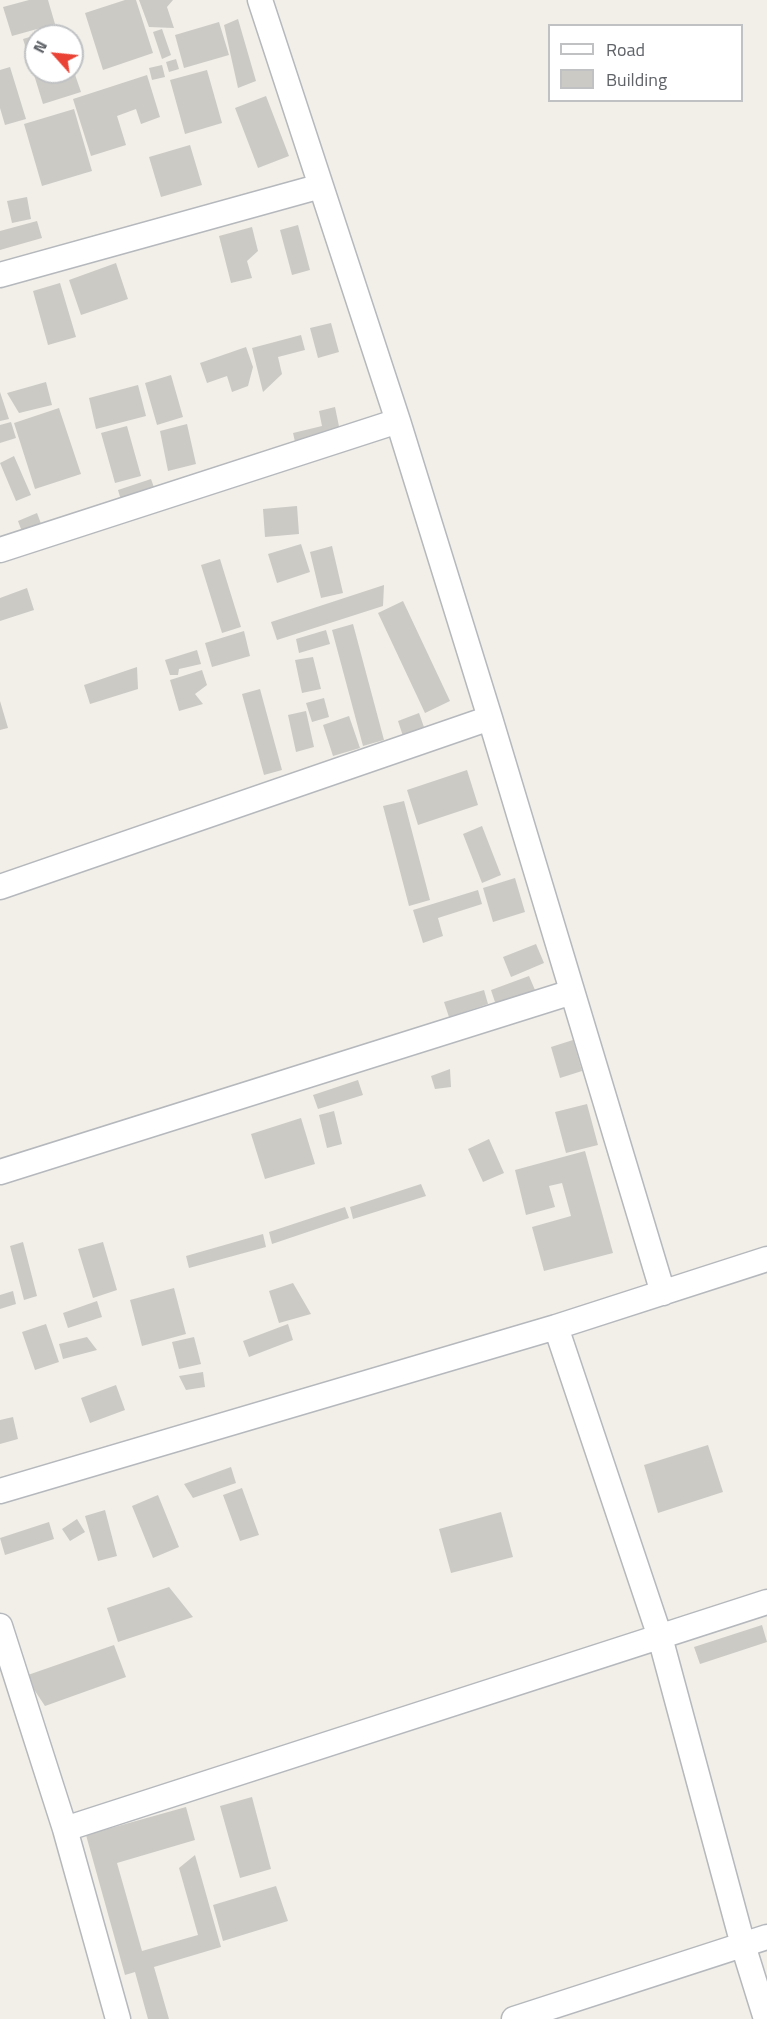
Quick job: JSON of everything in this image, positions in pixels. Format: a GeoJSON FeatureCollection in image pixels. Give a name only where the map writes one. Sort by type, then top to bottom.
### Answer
{"type":"FeatureCollection","features":[{"type":"Feature","properties":{"kind":"street"},"geometry":{"type":"LineString","coordinates":[[260,0],[398,421],[663,1293]]}},
{"type":"Feature","properties":{"kind":"street"},"geometry":{"type":"LineString","coordinates":[[0,275],[321,186]]}},
{"type":"Feature","properties":{"kind":"street"},"geometry":{"type":"LineString","coordinates":[[0,550],[398,421]]}},
{"type":"Feature","properties":{"kind":"street"},"geometry":{"type":"LineString","coordinates":[[0,887],[490,718]]}},
{"type":"Feature","properties":{"kind":"street"},"geometry":{"type":"LineString","coordinates":[[0,1172],[572,992]]}},
{"type":"Feature","properties":{"kind":"street"},"geometry":{"type":"LineString","coordinates":[[0,1491],[556,1327],[767,1259]]}},
{"type":"Feature","properties":{"kind":"street"},"geometry":{"type":"LineString","coordinates":[[556,1327],[660,1638],[742,1945],[766,2019]]}},
{"type":"Feature","properties":{"kind":"street"},"geometry":{"type":"LineString","coordinates":[[65,1829],[767,1602]]}},
{"type":"Feature","properties":{"kind":"street"},"geometry":{"type":"LineString","coordinates":[[0,1626],[65,1829],[118,2019]]}},
{"type":"Feature","properties":{"kind":"street"},"geometry":{"type":"LineString","coordinates":[[514,2019],[767,1937]]}},
{"type":"Feature","properties":{"kind":"building"},"geometry":{"type":"Polygon","coordinates":[[[29,0],[48,0],[55,24],[24,24],[24,33],[12,36],[3,7],[29,0]]]}},
{"type":"Feature","properties":{"kind":"building"},"geometry":{"type":"Polygon","coordinates":[[[125,0],[136,0],[153,53],[103,70],[85,13],[125,0]]]}},
{"type":"Feature","properties":{"kind":"building"},"geometry":{"type":"Polygon","coordinates":[[[139,0],[173,0],[167,7],[174,28],[149,27],[139,0]]]}},
{"type":"Feature","properties":{"kind":"building"},"geometry":{"type":"Polygon","coordinates":[[[238,19],[256,81],[238,88],[224,25],[238,19]]]}},
{"type":"Feature","properties":{"kind":"building"},"geometry":{"type":"Polygon","coordinates":[[[219,22],[229,55],[184,68],[175,35],[219,22]]]}},
{"type":"Feature","properties":{"kind":"building"},"geometry":{"type":"Polygon","coordinates":[[[162,29],[171,55],[162,59],[153,32],[162,29]]]}},
{"type":"Feature","properties":{"kind":"building"},"geometry":{"type":"Polygon","coordinates":[[[176,59],[179,69],[169,72],[166,62],[176,59]]]}},
{"type":"Feature","properties":{"kind":"building"},"geometry":{"type":"Polygon","coordinates":[[[162,65],[165,77],[152,80],[149,68],[162,65]]]}},
{"type":"Feature","properties":{"kind":"building"},"geometry":{"type":"Polygon","coordinates":[[[10,67],[26,119],[5,125],[0,108],[0,70],[10,67]]]}},
{"type":"Feature","properties":{"kind":"building"},"geometry":{"type":"Polygon","coordinates":[[[207,70],[222,123],[185,134],[170,80],[207,70]]]}},
{"type":"Feature","properties":{"kind":"building"},"geometry":{"type":"Polygon","coordinates":[[[147,75],[160,117],[141,124],[136,109],[117,116],[126,145],[91,156],[73,99],[147,75]]]}},
{"type":"Feature","properties":{"kind":"building"},"geometry":{"type":"Polygon","coordinates":[[[37,84],[78,84],[81,92],[43,104],[37,84]]]}},
{"type":"Feature","properties":{"kind":"building"},"geometry":{"type":"Polygon","coordinates":[[[266,96],[289,156],[258,168],[235,108],[266,96]]]}},
{"type":"Feature","properties":{"kind":"building"},"geometry":{"type":"Polygon","coordinates":[[[74,109],[92,171],[42,186],[24,124],[74,109]]]}},
{"type":"Feature","properties":{"kind":"building"},"geometry":{"type":"Polygon","coordinates":[[[190,145],[202,185],[161,197],[149,157],[190,145]]]}},
{"type":"Feature","properties":{"kind":"building"},"geometry":{"type":"Polygon","coordinates":[[[27,197],[31,219],[12,223],[7,201],[27,197]]]}},
{"type":"Feature","properties":{"kind":"building"},"geometry":{"type":"Polygon","coordinates":[[[37,221],[42,238],[0,250],[0,231],[37,221]]]}},
{"type":"Feature","properties":{"kind":"building"},"geometry":{"type":"Polygon","coordinates":[[[298,225],[310,270],[292,275],[280,230],[298,225]]]}},
{"type":"Feature","properties":{"kind":"building"},"geometry":{"type":"Polygon","coordinates":[[[252,227],[258,251],[247,261],[252,278],[231,283],[219,236],[252,227]]]}},
{"type":"Feature","properties":{"kind":"building"},"geometry":{"type":"Polygon","coordinates":[[[116,263],[128,299],[81,315],[69,280],[116,263]]]}},
{"type":"Feature","properties":{"kind":"building"},"geometry":{"type":"Polygon","coordinates":[[[60,283],[76,337],[48,345],[33,291],[60,283]]]}},
{"type":"Feature","properties":{"kind":"building"},"geometry":{"type":"Polygon","coordinates":[[[331,323],[339,352],[318,358],[310,328],[331,323]]]}},
{"type":"Feature","properties":{"kind":"building"},"geometry":{"type":"Polygon","coordinates":[[[301,335],[305,350],[278,357],[282,374],[263,392],[252,348],[301,335]]]}},
{"type":"Feature","properties":{"kind":"building"},"geometry":{"type":"Polygon","coordinates":[[[246,347],[253,367],[248,386],[232,392],[227,376],[207,383],[200,363],[246,347]]]}},
{"type":"Feature","properties":{"kind":"building"},"geometry":{"type":"Polygon","coordinates":[[[171,375],[183,417],[157,425],[145,383],[171,375]]]}},
{"type":"Feature","properties":{"kind":"building"},"geometry":{"type":"Polygon","coordinates":[[[46,382],[52,405],[19,413],[7,393],[46,382]]]}},
{"type":"Feature","properties":{"kind":"building"},"geometry":{"type":"Polygon","coordinates":[[[138,385],[146,416],[96,429],[89,398],[138,385]]]}},
{"type":"Feature","properties":{"kind":"building"},"geometry":{"type":"Polygon","coordinates":[[[0,392],[9,419],[0,421],[0,392]]]}},
{"type":"Feature","properties":{"kind":"building"},"geometry":{"type":"Polygon","coordinates":[[[335,407],[341,436],[296,446],[293,433],[322,426],[319,411],[335,407]]]}},
{"type":"Feature","properties":{"kind":"building"},"geometry":{"type":"Polygon","coordinates":[[[59,408],[81,474],[35,489],[14,423],[59,408]]]}},
{"type":"Feature","properties":{"kind":"building"},"geometry":{"type":"Polygon","coordinates":[[[11,422],[16,438],[0,443],[0,425],[11,422]]]}},
{"type":"Feature","properties":{"kind":"building"},"geometry":{"type":"Polygon","coordinates":[[[187,424],[196,464],[168,471],[160,431],[187,424]]]}},
{"type":"Feature","properties":{"kind":"building"},"geometry":{"type":"Polygon","coordinates":[[[127,426],[141,476],[115,483],[101,433],[127,426]]]}},
{"type":"Feature","properties":{"kind":"building"},"geometry":{"type":"Polygon","coordinates":[[[14,456],[31,495],[16,501],[0,463],[14,456]]]}},
{"type":"Feature","properties":{"kind":"building"},"geometry":{"type":"Polygon","coordinates":[[[151,479],[157,496],[123,507],[118,490],[151,479]]]}},
{"type":"Feature","properties":{"kind":"building"},"geometry":{"type":"Polygon","coordinates":[[[297,506],[299,534],[265,537],[263,509],[297,506]]]}},
{"type":"Feature","properties":{"kind":"building"},"geometry":{"type":"Polygon","coordinates":[[[37,513],[43,529],[24,537],[18,521],[37,513]]]}},
{"type":"Feature","properties":{"kind":"building"},"geometry":{"type":"Polygon","coordinates":[[[301,544],[310,572],[277,583],[268,554],[301,544]]]}},
{"type":"Feature","properties":{"kind":"building"},"geometry":{"type":"Polygon","coordinates":[[[332,546],[343,593],[321,598],[310,552],[332,546]]]}},
{"type":"Feature","properties":{"kind":"building"},"geometry":{"type":"Polygon","coordinates":[[[220,559],[241,627],[222,633],[201,565],[220,559]]]}},
{"type":"Feature","properties":{"kind":"building"},"geometry":{"type":"Polygon","coordinates":[[[384,585],[383,606],[277,640],[271,622],[384,585]]]}},
{"type":"Feature","properties":{"kind":"building"},"geometry":{"type":"Polygon","coordinates":[[[27,588],[34,610],[0,621],[0,598],[27,588]]]}},
{"type":"Feature","properties":{"kind":"building"},"geometry":{"type":"Polygon","coordinates":[[[403,601],[450,701],[425,713],[378,613],[403,601]]]}},
{"type":"Feature","properties":{"kind":"building"},"geometry":{"type":"Polygon","coordinates":[[[353,624],[384,740],[363,746],[332,630],[353,624]]]}},
{"type":"Feature","properties":{"kind":"building"},"geometry":{"type":"Polygon","coordinates":[[[326,630],[330,644],[299,653],[296,639],[326,630]]]}},
{"type":"Feature","properties":{"kind":"building"},"geometry":{"type":"Polygon","coordinates":[[[244,631],[250,656],[212,667],[205,643],[244,631]]]}},
{"type":"Feature","properties":{"kind":"building"},"geometry":{"type":"Polygon","coordinates":[[[197,650],[201,664],[179,669],[178,675],[170,675],[165,660],[197,650]]]}},
{"type":"Feature","properties":{"kind":"building"},"geometry":{"type":"Polygon","coordinates":[[[313,657],[321,689],[302,693],[295,660],[313,657]]]}},
{"type":"Feature","properties":{"kind":"building"},"geometry":{"type":"Polygon","coordinates":[[[137,667],[138,689],[90,704],[84,685],[137,667]]]}},
{"type":"Feature","properties":{"kind":"building"},"geometry":{"type":"Polygon","coordinates":[[[202,670],[207,685],[195,694],[203,704],[179,711],[170,680],[202,670]]]}},
{"type":"Feature","properties":{"kind":"building"},"geometry":{"type":"Polygon","coordinates":[[[260,689],[282,770],[264,775],[242,694],[260,689]]]}},
{"type":"Feature","properties":{"kind":"building"},"geometry":{"type":"Polygon","coordinates":[[[324,698],[329,717],[312,722],[306,703],[324,698]]]}},
{"type":"Feature","properties":{"kind":"building"},"geometry":{"type":"Polygon","coordinates":[[[0,701],[8,728],[0,730],[0,701]]]}},
{"type":"Feature","properties":{"kind":"building"},"geometry":{"type":"Polygon","coordinates":[[[306,711],[314,747],[296,752],[288,715],[306,711]]]}},
{"type":"Feature","properties":{"kind":"building"},"geometry":{"type":"Polygon","coordinates":[[[419,713],[425,730],[404,739],[398,721],[419,713]]]}},
{"type":"Feature","properties":{"kind":"building"},"geometry":{"type":"Polygon","coordinates":[[[349,716],[360,748],[333,756],[323,725],[349,716]]]}},
{"type":"Feature","properties":{"kind":"building"},"geometry":{"type":"Polygon","coordinates":[[[467,770],[478,805],[418,825],[407,790],[467,770]]]}},
{"type":"Feature","properties":{"kind":"building"},"geometry":{"type":"Polygon","coordinates":[[[404,801],[430,900],[409,906],[383,806],[404,801]]]}},
{"type":"Feature","properties":{"kind":"building"},"geometry":{"type":"Polygon","coordinates":[[[482,826],[501,875],[482,883],[463,834],[482,826]]]}},
{"type":"Feature","properties":{"kind":"building"},"geometry":{"type":"Polygon","coordinates":[[[515,878],[525,912],[493,922],[483,888],[515,878]]]}},
{"type":"Feature","properties":{"kind":"building"},"geometry":{"type":"Polygon","coordinates":[[[478,890],[482,904],[438,918],[443,936],[423,943],[413,910],[478,890]]]}},
{"type":"Feature","properties":{"kind":"building"},"geometry":{"type":"Polygon","coordinates":[[[536,944],[544,963],[511,977],[503,957],[536,944]]]}},
{"type":"Feature","properties":{"kind":"building"},"geometry":{"type":"Polygon","coordinates":[[[529,976],[535,990],[496,1005],[491,990],[529,976]]]}},
{"type":"Feature","properties":{"kind":"building"},"geometry":{"type":"Polygon","coordinates":[[[484,990],[488,1004],[449,1017],[444,1002],[484,990]]]}},
{"type":"Feature","properties":{"kind":"building"},"geometry":{"type":"Polygon","coordinates":[[[573,1040],[582,1071],[560,1078],[551,1047],[573,1040]]]}},
{"type":"Feature","properties":{"kind":"building"},"geometry":{"type":"Polygon","coordinates":[[[450,1069],[451,1087],[435,1089],[431,1076],[450,1069]]]}},
{"type":"Feature","properties":{"kind":"building"},"geometry":{"type":"Polygon","coordinates":[[[358,1080],[363,1095],[318,1109],[313,1095],[358,1080]]]}},
{"type":"Feature","properties":{"kind":"building"},"geometry":{"type":"Polygon","coordinates":[[[587,1104],[598,1145],[566,1153],[555,1112],[587,1104]]]}},
{"type":"Feature","properties":{"kind":"building"},"geometry":{"type":"Polygon","coordinates":[[[334,1111],[342,1144],[327,1148],[319,1115],[334,1111]]]}},
{"type":"Feature","properties":{"kind":"building"},"geometry":{"type":"Polygon","coordinates":[[[301,1118],[315,1164],[265,1179],[251,1134],[301,1118]]]}},
{"type":"Feature","properties":{"kind":"building"},"geometry":{"type":"Polygon","coordinates":[[[489,1139],[504,1173],[483,1182],[468,1149],[489,1139]]]}},
{"type":"Feature","properties":{"kind":"building"},"geometry":{"type":"Polygon","coordinates":[[[585,1151],[613,1253],[544,1271],[532,1227],[571,1216],[562,1183],[549,1186],[555,1207],[526,1215],[515,1170],[585,1151]]]}},
{"type":"Feature","properties":{"kind":"building"},"geometry":{"type":"Polygon","coordinates":[[[421,1184],[426,1196],[353,1219],[350,1207],[421,1184]]]}},
{"type":"Feature","properties":{"kind":"building"},"geometry":{"type":"Polygon","coordinates":[[[345,1207],[349,1218],[272,1244],[269,1232],[345,1207]]]}},
{"type":"Feature","properties":{"kind":"building"},"geometry":{"type":"Polygon","coordinates":[[[263,1234],[266,1247],[189,1268],[186,1256],[263,1234]]]}},
{"type":"Feature","properties":{"kind":"building"},"geometry":{"type":"Polygon","coordinates":[[[23,1242],[37,1296],[24,1300],[10,1246],[23,1242]]]}},
{"type":"Feature","properties":{"kind":"building"},"geometry":{"type":"Polygon","coordinates":[[[103,1242],[117,1290],[93,1298],[78,1249],[103,1242]]]}},
{"type":"Feature","properties":{"kind":"building"},"geometry":{"type":"Polygon","coordinates":[[[293,1283],[311,1314],[279,1323],[269,1291],[293,1283]]]}},
{"type":"Feature","properties":{"kind":"building"},"geometry":{"type":"Polygon","coordinates":[[[174,1288],[186,1334],[142,1346],[130,1300],[174,1288]]]}},
{"type":"Feature","properties":{"kind":"building"},"geometry":{"type":"Polygon","coordinates":[[[13,1291],[16,1304],[0,1309],[0,1295],[13,1291]]]}},
{"type":"Feature","properties":{"kind":"building"},"geometry":{"type":"Polygon","coordinates":[[[97,1301],[102,1317],[68,1328],[63,1313],[97,1301]]]}},
{"type":"Feature","properties":{"kind":"building"},"geometry":{"type":"Polygon","coordinates":[[[46,1324],[59,1362],[35,1370],[22,1332],[46,1324]]]}},
{"type":"Feature","properties":{"kind":"building"},"geometry":{"type":"Polygon","coordinates":[[[288,1324],[293,1340],[249,1357],[243,1341],[288,1324]]]}},
{"type":"Feature","properties":{"kind":"building"},"geometry":{"type":"Polygon","coordinates":[[[87,1337],[97,1350],[63,1359],[59,1344],[87,1337]]]}},
{"type":"Feature","properties":{"kind":"building"},"geometry":{"type":"Polygon","coordinates":[[[194,1337],[201,1364],[179,1369],[172,1342],[194,1337]]]}},
{"type":"Feature","properties":{"kind":"building"},"geometry":{"type":"Polygon","coordinates":[[[203,1372],[205,1387],[186,1390],[179,1376],[203,1372]]]}},
{"type":"Feature","properties":{"kind":"building"},"geometry":{"type":"Polygon","coordinates":[[[116,1385],[125,1410],[90,1423],[81,1398],[116,1385]]]}},
{"type":"Feature","properties":{"kind":"building"},"geometry":{"type":"Polygon","coordinates":[[[13,1417],[18,1439],[0,1444],[0,1420],[13,1417]]]}},
{"type":"Feature","properties":{"kind":"building"},"geometry":{"type":"Polygon","coordinates":[[[708,1445],[723,1492],[658,1513],[644,1465],[708,1445]]]}},
{"type":"Feature","properties":{"kind":"building"},"geometry":{"type":"Polygon","coordinates":[[[231,1467],[236,1483],[193,1498],[184,1484],[231,1467]]]}},
{"type":"Feature","properties":{"kind":"building"},"geometry":{"type":"Polygon","coordinates":[[[242,1488],[259,1535],[240,1541],[223,1495],[242,1488]]]}},
{"type":"Feature","properties":{"kind":"building"},"geometry":{"type":"Polygon","coordinates":[[[158,1495],[179,1547],[153,1558],[132,1506],[158,1495]]]}},
{"type":"Feature","properties":{"kind":"building"},"geometry":{"type":"Polygon","coordinates":[[[105,1510],[117,1556],[98,1561],[85,1516],[105,1510]]]}},
{"type":"Feature","properties":{"kind":"building"},"geometry":{"type":"Polygon","coordinates":[[[501,1512],[513,1557],[451,1573],[439,1529],[501,1512]]]}},
{"type":"Feature","properties":{"kind":"building"},"geometry":{"type":"Polygon","coordinates":[[[77,1519],[85,1532],[70,1541],[62,1529],[77,1519]]]}},
{"type":"Feature","properties":{"kind":"building"},"geometry":{"type":"Polygon","coordinates":[[[49,1522],[54,1539],[5,1555],[0,1538],[49,1522]]]}},
{"type":"Feature","properties":{"kind":"building"},"geometry":{"type":"Polygon","coordinates":[[[169,1587],[193,1617],[118,1642],[107,1608],[169,1587]]]}},
{"type":"Feature","properties":{"kind":"building"},"geometry":{"type":"Polygon","coordinates":[[[762,1625],[767,1642],[700,1664],[694,1647],[762,1625]]]}},
{"type":"Feature","properties":{"kind":"building"},"geometry":{"type":"Polygon","coordinates":[[[114,1645],[126,1677],[45,1706],[25,1676],[114,1645]]]}},
{"type":"Feature","properties":{"kind":"building"},"geometry":{"type":"Polygon","coordinates":[[[252,1797],[271,1869],[240,1878],[220,1806],[252,1797]]]}},
{"type":"Feature","properties":{"kind":"building"},"geometry":{"type":"Polygon","coordinates":[[[186,1807],[195,1840],[117,1863],[142,1951],[198,1935],[179,1868],[195,1855],[221,1947],[154,1967],[169,2019],[148,2019],[135,1972],[125,1975],[86,1835],[186,1807]]]}},
{"type":"Feature","properties":{"kind":"building"},"geometry":{"type":"Polygon","coordinates":[[[276,1886],[288,1921],[223,1941],[213,1905],[276,1886]]]}}]}
